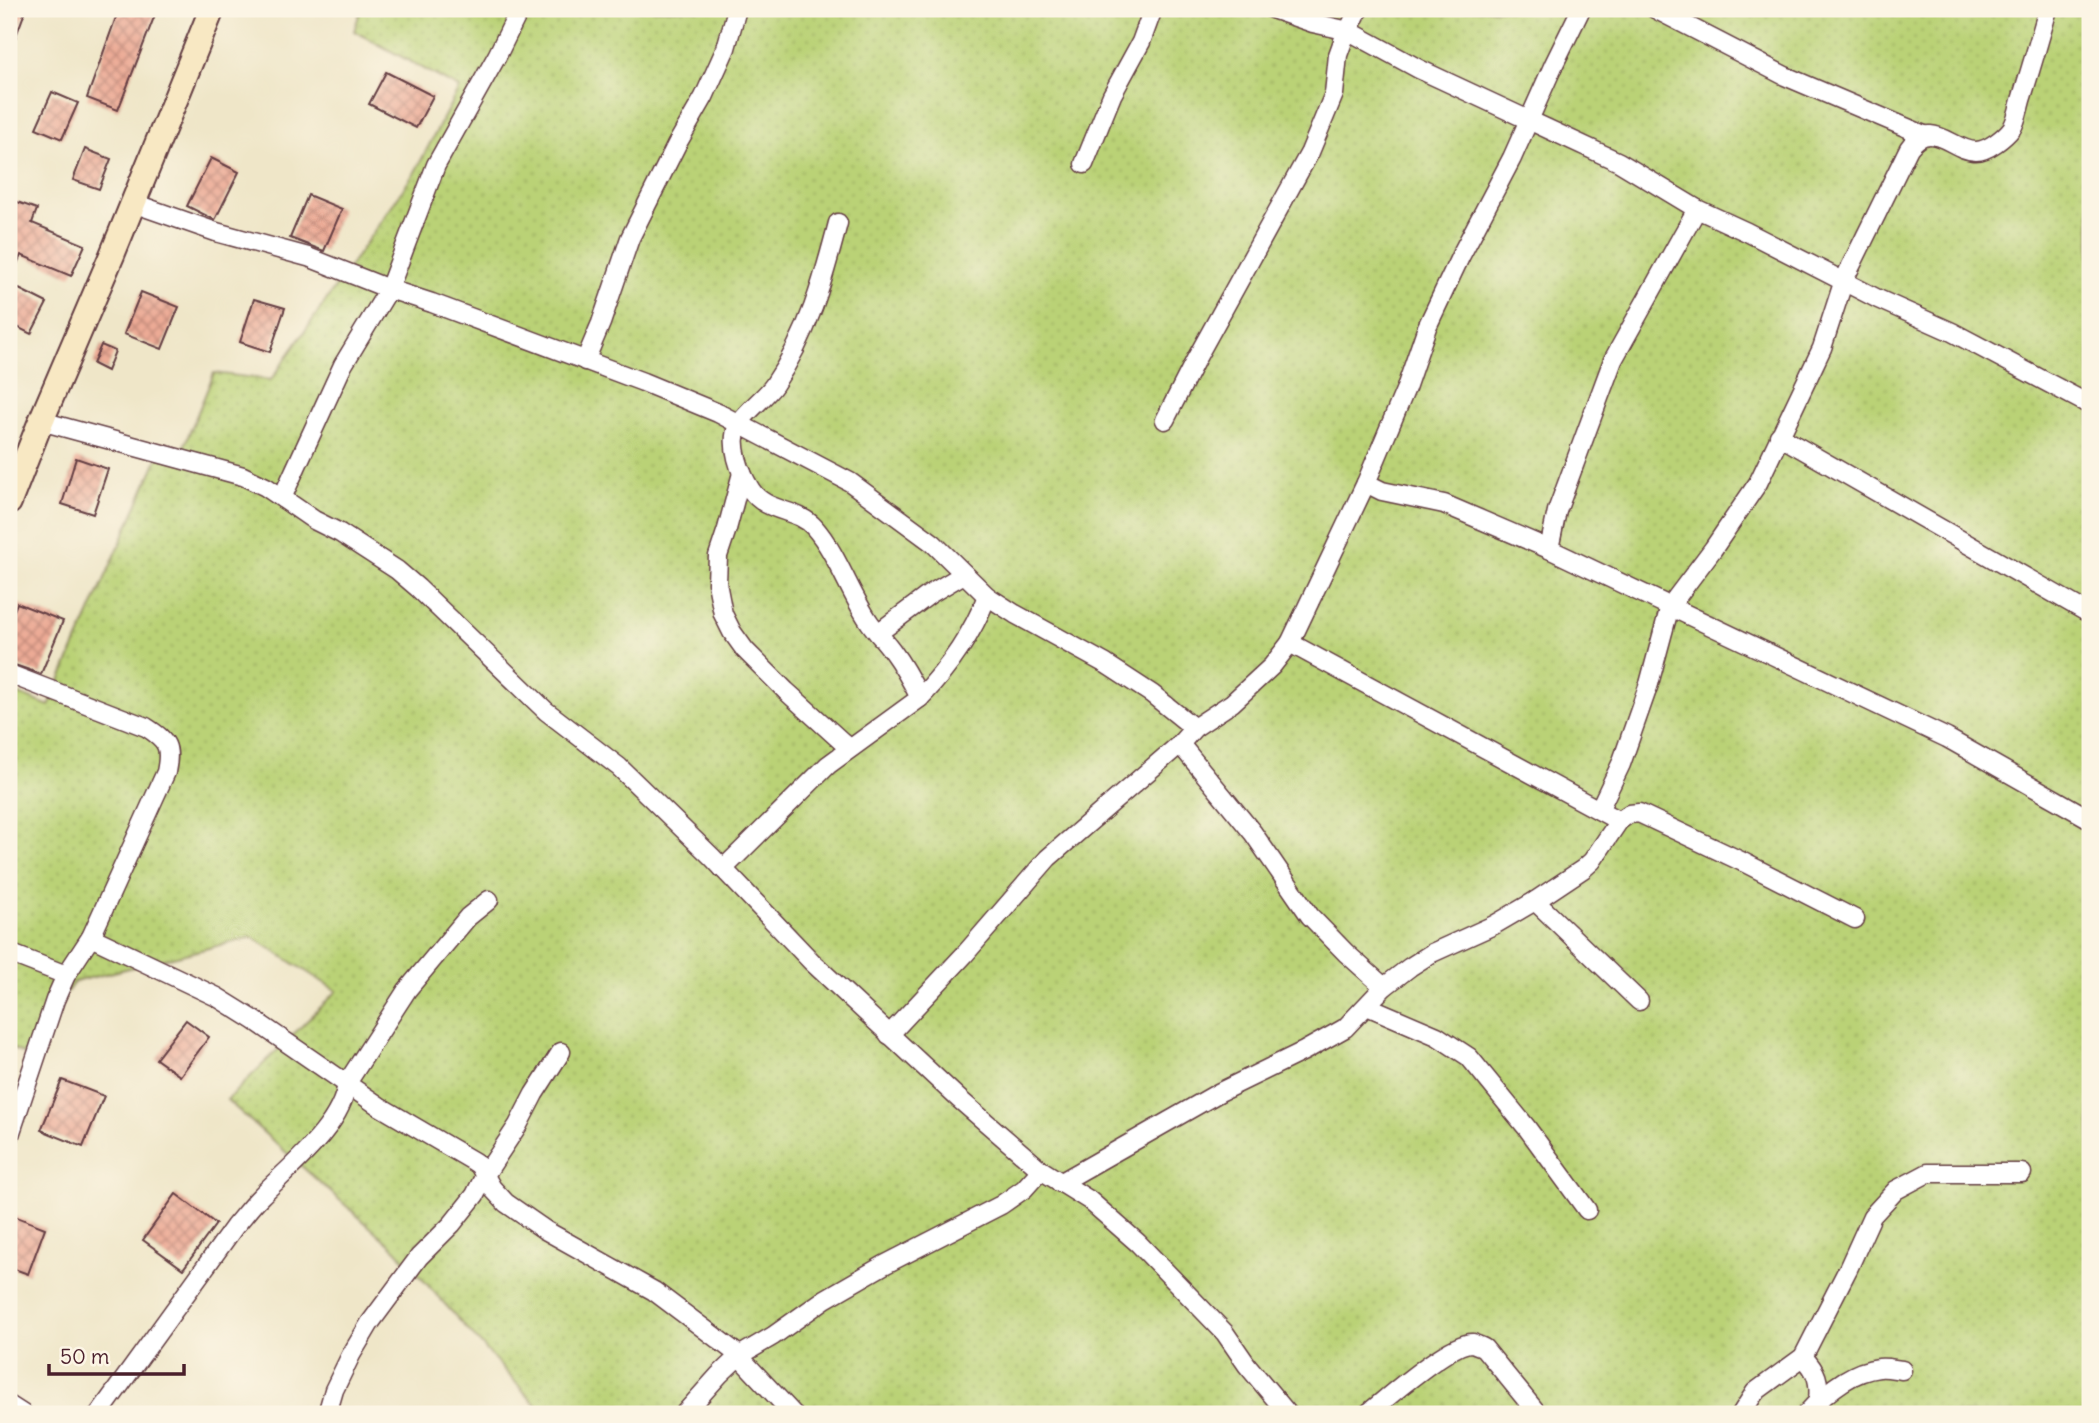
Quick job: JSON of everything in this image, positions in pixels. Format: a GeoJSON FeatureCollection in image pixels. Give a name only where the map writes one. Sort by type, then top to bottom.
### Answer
{"type":"FeatureCollection","features":[{"type":"Feature","properties":{"kind":"main road"},"geometry":{"type":"LineString","coordinates":[[9,502],[212,9]]}},
{"type":"Feature","properties":{"kind":"street"},"geometry":{"type":"LineString","coordinates":[[282,498],[343,365],[389,289],[436,165],[520,9]]}},
{"type":"Feature","properties":{"kind":"street"},"geometry":{"type":"LineString","coordinates":[[585,361],[630,238],[704,97],[726,48],[737,9]]}},
{"type":"Feature","properties":{"kind":"street"},"geometry":{"type":"LineString","coordinates":[[1084,164],[1112,95],[1141,42],[1153,9]]}},
{"type":"Feature","properties":{"kind":"street"},"geometry":{"type":"LineString","coordinates":[[1272,9],[1313,23],[1349,31],[1419,69],[1619,162],[1697,209],[1878,299],[1952,332],[2090,405]]}},
{"type":"Feature","properties":{"kind":"street"},"geometry":{"type":"LineString","coordinates":[[1165,421],[1196,359],[1310,152],[1334,94],[1338,55],[1359,9]]}},
{"type":"Feature","properties":{"kind":"street"},"geometry":{"type":"LineString","coordinates":[[890,1035],[1048,858],[1180,744],[1194,728],[1232,703],[1272,666],[1290,643],[1366,484],[1406,388],[1427,327],[1512,158],[1581,9]]}},
{"type":"Feature","properties":{"kind":"street"},"geometry":{"type":"LineString","coordinates":[[1655,9],[1785,76],[1924,135],[1938,136],[1975,151],[1996,143],[2013,127],[2048,9]]}},
{"type":"Feature","properties":{"kind":"street"},"geometry":{"type":"LineString","coordinates":[[1598,810],[1621,764],[1649,684],[1670,606],[1713,550],[1758,483],[1822,348],[1844,280],[1909,148],[1916,138],[1924,135]]}},
{"type":"Feature","properties":{"kind":"street"},"geometry":{"type":"LineString","coordinates":[[133,202],[216,232],[309,257],[643,382],[718,413],[850,482],[933,543],[987,596],[1105,664],[1152,694],[1194,728]]}},
{"type":"Feature","properties":{"kind":"street"},"geometry":{"type":"LineString","coordinates":[[1549,549],[1558,511],[1613,359],[1697,209]]}},
{"type":"Feature","properties":{"kind":"street"},"geometry":{"type":"LineString","coordinates":[[838,223],[826,273],[810,320],[773,387],[738,424],[735,449],[742,473],[752,492],[760,500],[813,525],[870,623],[907,672],[920,698]]}},
{"type":"Feature","properties":{"kind":"street"},"geometry":{"type":"LineString","coordinates":[[41,421],[243,476],[266,487],[397,570],[546,711],[619,767],[723,869],[812,962],[968,1107],[1041,1170],[1089,1200],[1138,1243],[1207,1312],[1287,1414]]}},
{"type":"Feature","properties":{"kind":"street"},"geometry":{"type":"LineString","coordinates":[[1779,436],[2090,614]]}},
{"type":"Feature","properties":{"kind":"street"},"geometry":{"type":"LineString","coordinates":[[742,473],[718,556],[717,583],[723,614],[732,632],[746,650],[786,691],[849,748]]}},
{"type":"Feature","properties":{"kind":"street"},"geometry":{"type":"LineString","coordinates":[[1366,484],[1382,491],[1444,504],[1549,549],[1947,738],[2090,819]]}},
{"type":"Feature","properties":{"kind":"street"},"geometry":{"type":"LineString","coordinates":[[878,633],[930,594],[964,574]]}},
{"type":"Feature","properties":{"kind":"street"},"geometry":{"type":"LineString","coordinates":[[723,869],[828,765],[920,698],[959,651],[977,622],[987,596]]}},
{"type":"Feature","properties":{"kind":"street"},"geometry":{"type":"LineString","coordinates":[[1290,643],[1619,821]]}},
{"type":"Feature","properties":{"kind":"street"},"geometry":{"type":"LineString","coordinates":[[9,674],[146,727],[166,743],[169,755],[166,772],[91,937],[66,975],[55,1000],[9,1138]]}},
{"type":"Feature","properties":{"kind":"street"},"geometry":{"type":"LineString","coordinates":[[1180,744],[1252,833],[1310,916],[1384,987]]}},
{"type":"Feature","properties":{"kind":"street"},"geometry":{"type":"LineString","coordinates":[[1060,1184],[1220,1092],[1345,1028],[1384,987],[1432,953],[1493,925],[1535,901],[1592,861],[1619,821],[1629,814],[1639,814],[1745,863],[1855,919]]}},
{"type":"Feature","properties":{"kind":"street"},"geometry":{"type":"LineString","coordinates":[[99,1414],[236,1226],[257,1200],[320,1136],[341,1106],[347,1083],[407,990],[468,916],[489,900]]}},
{"type":"Feature","properties":{"kind":"street"},"geometry":{"type":"LineString","coordinates":[[1535,901],[1639,1001]]}},
{"type":"Feature","properties":{"kind":"street"},"geometry":{"type":"LineString","coordinates":[[91,937],[217,998],[254,1020],[379,1106],[472,1161],[479,1166],[492,1188],[506,1203],[545,1230],[654,1291],[739,1356],[793,1414]]}},
{"type":"Feature","properties":{"kind":"street"},"geometry":{"type":"LineString","coordinates":[[9,953],[66,975]]}},
{"type":"Feature","properties":{"kind":"street"},"geometry":{"type":"LineString","coordinates":[[1367,1006],[1437,1036],[1469,1057],[1527,1128],[1587,1210]]}},
{"type":"Feature","properties":{"kind":"street"},"geometry":{"type":"LineString","coordinates":[[327,1414],[334,1390],[370,1322],[419,1257],[452,1224],[475,1195],[561,1052]]}},
{"type":"Feature","properties":{"kind":"street"},"geometry":{"type":"LineString","coordinates":[[684,1414],[739,1356],[848,1285],[1001,1205],[1024,1189],[1041,1170]]}},
{"type":"Feature","properties":{"kind":"street"},"geometry":{"type":"LineString","coordinates":[[1741,1414],[1755,1392],[1803,1357],[1872,1216],[1896,1190],[1927,1173],[2022,1173]]}},
{"type":"Feature","properties":{"kind":"street"},"geometry":{"type":"LineString","coordinates":[[1367,1414],[1441,1357],[1463,1345],[1474,1343],[1484,1348],[1538,1414]]}},
{"type":"Feature","properties":{"kind":"street"},"geometry":{"type":"LineString","coordinates":[[1803,1357],[1818,1378],[1819,1389],[1812,1408]]}},
{"type":"Feature","properties":{"kind":"street"},"geometry":{"type":"LineString","coordinates":[[1812,1408],[1834,1388],[1857,1373],[1881,1367],[1902,1370]]}},
{"type":"Feature","properties":{"kind":"street"},"geometry":{"type":"LineString","coordinates":[[9,1405],[23,1414]]}},
{"type":"Feature","properties":{"kind":"green space"},"geometry":{"type":"Polygon","coordinates":[[[361,9],[2090,9],[2090,1414],[544,1414],[396,1250],[227,1100],[337,991],[252,937],[74,982],[24,1054],[9,1047],[9,690],[49,706],[159,455],[178,461],[214,373],[271,380],[415,172],[459,88],[354,31],[361,9]]]}},
{"type":"Feature","properties":{"kind":"building"},"geometry":{"type":"Polygon","coordinates":[[[9,9],[26,9],[10,52],[9,51],[9,9]]]}},
{"type":"Feature","properties":{"kind":"building"},"geometry":{"type":"Polygon","coordinates":[[[119,9],[147,9],[156,12],[118,110],[87,98],[119,9]]]}},
{"type":"Feature","properties":{"kind":"building"},"geometry":{"type":"Polygon","coordinates":[[[386,72],[433,96],[416,128],[369,104],[386,72]]]}},
{"type":"Feature","properties":{"kind":"building"},"geometry":{"type":"Polygon","coordinates":[[[52,92],[78,103],[62,139],[36,128],[52,92]]]}},
{"type":"Feature","properties":{"kind":"building"},"geometry":{"type":"Polygon","coordinates":[[[85,149],[111,159],[99,189],[73,180],[85,149]]]}},
{"type":"Feature","properties":{"kind":"building"},"geometry":{"type":"Polygon","coordinates":[[[211,158],[239,172],[215,220],[187,206],[211,158]]]}},
{"type":"Feature","properties":{"kind":"building"},"geometry":{"type":"Polygon","coordinates":[[[308,195],[342,209],[324,251],[290,238],[308,195]]]}},
{"type":"Feature","properties":{"kind":"building"},"geometry":{"type":"Polygon","coordinates":[[[9,199],[37,209],[32,223],[85,245],[71,276],[21,255],[9,282],[9,199]]]}},
{"type":"Feature","properties":{"kind":"building"},"geometry":{"type":"Polygon","coordinates":[[[9,284],[47,303],[31,334],[9,323],[9,284]]]}},
{"type":"Feature","properties":{"kind":"building"},"geometry":{"type":"Polygon","coordinates":[[[141,292],[179,307],[162,349],[124,334],[141,292]]]}},
{"type":"Feature","properties":{"kind":"building"},"geometry":{"type":"Polygon","coordinates":[[[254,299],[285,308],[270,352],[240,342],[254,299]]]}},
{"type":"Feature","properties":{"kind":"building"},"geometry":{"type":"Polygon","coordinates":[[[101,345],[115,351],[107,371],[93,364],[101,345]]]}},
{"type":"Feature","properties":{"kind":"building"},"geometry":{"type":"Polygon","coordinates":[[[76,458],[108,469],[93,514],[62,504],[76,458]]]}},
{"type":"Feature","properties":{"kind":"building"},"geometry":{"type":"Polygon","coordinates":[[[17,603],[63,621],[41,674],[9,663],[9,624],[17,603]]]}},
{"type":"Feature","properties":{"kind":"building"},"geometry":{"type":"Polygon","coordinates":[[[186,1020],[209,1037],[180,1076],[156,1059],[186,1020]]]}},
{"type":"Feature","properties":{"kind":"building"},"geometry":{"type":"Polygon","coordinates":[[[62,1080],[104,1096],[83,1147],[41,1130],[62,1080]]]}},
{"type":"Feature","properties":{"kind":"building"},"geometry":{"type":"Polygon","coordinates":[[[176,1194],[216,1224],[183,1269],[143,1240],[176,1194]]]}},
{"type":"Feature","properties":{"kind":"building"},"geometry":{"type":"Polygon","coordinates":[[[9,1214],[45,1228],[28,1274],[9,1267],[9,1214]]]}}]}
